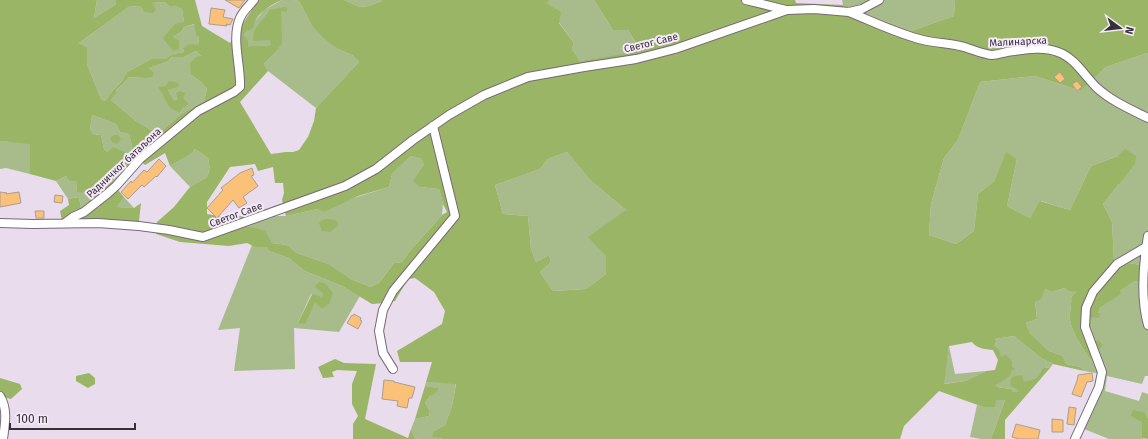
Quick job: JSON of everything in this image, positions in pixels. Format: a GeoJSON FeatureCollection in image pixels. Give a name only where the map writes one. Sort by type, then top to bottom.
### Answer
{"type":"FeatureCollection","features":[{"type":"Feature","properties":{"kind":"street","name":"Радничког батаљона"},"geometry":{"type":"LineString","coordinates":[[64,223],[84,212],[107,194],[140,159],[198,111],[240,88],[236,30],[240,18],[254,0]]}},
{"type":"Feature","properties":{"kind":"street"},"geometry":{"type":"LineString","coordinates":[[746,0],[787,10]]}},
{"type":"Feature","properties":{"kind":"street","name":"Светог Саве"},"geometry":{"type":"LineString","coordinates":[[0,223],[98,223],[139,226],[204,237],[345,186],[376,169],[413,140],[449,115],[484,95],[528,78],[644,57],[675,49],[787,10],[814,9],[849,12],[862,10],[879,0]]}},
{"type":"Feature","properties":{"kind":"street","name":"Малинарска"},"geometry":{"type":"LineString","coordinates":[[849,12],[924,41],[959,46],[992,55],[1025,49],[1053,50],[1059,52],[1071,60],[1096,87],[1118,102],[1148,118]]}},
{"type":"Feature","properties":{"kind":"street"},"geometry":{"type":"LineString","coordinates":[[393,369],[383,353],[379,332],[383,310],[394,290],[455,216],[433,126]]}},
{"type":"Feature","properties":{"kind":"street"},"geometry":{"type":"LineString","coordinates":[[1148,236],[1143,286],[1148,324]]}},
{"type":"Feature","properties":{"kind":"street"},"geometry":{"type":"LineString","coordinates":[[1075,439],[1099,387],[1102,372],[1085,327],[1086,308],[1092,292],[1117,264],[1146,247]]}},
{"type":"Feature","properties":{"kind":"street"},"geometry":{"type":"LineString","coordinates":[[0,396],[4,402],[6,412],[3,439]]}},
{"type":"Feature","properties":{"kind":"green space"},"geometry":{"type":"Polygon","coordinates":[[[0,0],[97,0],[94,18],[116,4],[116,0],[195,0],[202,26],[230,43],[255,5],[249,0],[282,0],[260,14],[254,23],[253,28],[247,31],[244,35],[248,41],[248,47],[271,45],[269,40],[253,41],[254,31],[269,10],[285,7],[288,9],[286,12],[281,11],[282,43],[264,64],[268,71],[240,102],[271,154],[299,150],[308,137],[314,121],[316,108],[359,62],[352,55],[340,50],[327,41],[312,26],[299,1],[294,0],[344,0],[360,7],[369,6],[382,0],[551,0],[546,3],[561,12],[559,23],[574,43],[572,49],[580,61],[641,51],[628,30],[613,30],[594,0],[795,0],[796,3],[843,5],[911,31],[954,16],[955,0],[1148,0],[1148,53],[1106,67],[1081,91],[1035,76],[980,82],[958,140],[944,158],[931,204],[929,235],[956,244],[974,231],[978,194],[994,181],[1006,152],[1017,159],[1007,206],[1030,218],[1040,201],[1070,210],[1091,166],[1118,156],[1125,149],[1136,156],[1135,164],[1103,204],[1112,222],[1114,261],[1148,266],[1148,317],[1139,281],[1135,281],[1120,291],[1122,293],[1100,308],[1097,313],[1100,313],[1099,318],[1092,317],[1091,329],[1094,340],[1099,341],[1103,345],[1099,350],[1099,354],[1089,358],[1075,335],[1070,320],[1071,297],[1076,292],[1069,291],[1065,288],[1051,292],[1045,289],[1041,299],[1035,302],[1037,319],[1026,323],[1030,333],[1049,351],[1063,356],[1066,364],[1081,367],[1084,371],[1053,364],[1041,358],[1014,336],[995,339],[997,341],[994,346],[999,350],[1001,357],[1006,355],[1012,361],[1012,367],[1015,369],[1011,371],[1010,376],[996,385],[997,387],[1019,392],[1011,386],[1010,382],[1012,377],[1022,375],[1024,382],[1038,376],[1043,367],[1050,368],[1005,420],[1005,439],[991,439],[1005,400],[996,400],[995,407],[983,407],[939,391],[904,426],[900,439],[444,439],[432,437],[434,431],[445,425],[452,406],[456,384],[426,382],[432,362],[400,362],[397,351],[442,324],[445,311],[434,292],[415,278],[408,279],[395,301],[372,304],[344,287],[303,270],[289,258],[269,251],[266,247],[255,247],[247,243],[229,246],[180,242],[156,234],[157,222],[174,207],[190,187],[207,177],[210,169],[208,158],[195,149],[191,154],[170,166],[165,153],[145,165],[136,157],[126,160],[128,166],[134,170],[125,179],[122,171],[113,173],[111,182],[124,197],[117,207],[134,208],[141,203],[139,221],[62,221],[60,211],[69,205],[68,199],[79,197],[81,208],[100,208],[96,196],[108,190],[107,188],[89,193],[77,192],[76,181],[70,181],[66,176],[56,181],[30,174],[30,144],[0,141],[0,0]],[[164,2],[152,3],[156,10],[153,13],[144,12],[142,7],[130,6],[79,43],[87,47],[87,64],[101,99],[105,101],[122,81],[127,72],[151,59],[165,59],[172,54],[184,52],[183,48],[190,44],[198,45],[199,38],[196,35],[194,24],[184,27],[181,32],[173,37],[179,41],[179,49],[173,51],[163,38],[175,24],[184,22],[182,9],[175,5],[170,7],[164,2]],[[196,51],[184,57],[172,57],[167,62],[148,68],[154,73],[152,77],[129,77],[116,90],[116,94],[111,100],[136,121],[158,134],[181,114],[204,101],[207,89],[201,82],[191,75],[190,63],[196,57],[201,56],[196,51]],[[92,115],[90,129],[93,134],[101,135],[104,149],[108,152],[113,147],[135,157],[129,134],[120,132],[116,124],[92,115]],[[567,152],[548,159],[540,169],[495,185],[503,214],[528,216],[531,249],[536,262],[549,255],[551,262],[540,272],[553,291],[586,289],[606,274],[606,256],[588,237],[626,210],[590,180],[567,152]],[[411,156],[392,174],[389,187],[358,196],[324,212],[318,209],[286,216],[282,200],[284,193],[283,183],[275,183],[273,167],[258,171],[255,164],[230,167],[207,202],[207,214],[223,217],[240,216],[243,226],[265,231],[272,243],[287,245],[297,253],[329,264],[351,279],[370,287],[379,283],[394,263],[402,262],[442,215],[447,212],[439,189],[420,187],[413,181],[424,165],[421,158],[411,156]],[[972,342],[949,346],[944,384],[965,381],[986,371],[995,370],[998,360],[993,350],[984,349],[972,342]]]}},
{"type":"Feature","properties":{"kind":"green space"},"geometry":{"type":"Polygon","coordinates":[[[97,0],[116,0],[116,4],[94,18],[97,0]]]}},
{"type":"Feature","properties":{"kind":"green space"},"geometry":{"type":"Polygon","coordinates":[[[282,0],[299,1],[312,26],[340,50],[352,55],[359,62],[316,108],[268,71],[264,64],[275,53],[281,43],[281,11],[288,9],[269,10],[262,20],[271,45],[254,46],[248,48],[244,35],[264,10],[282,0]]]}},
{"type":"Feature","properties":{"kind":"green space"},"geometry":{"type":"Polygon","coordinates":[[[344,0],[382,1],[369,6],[360,7],[344,0]]]}},
{"type":"Feature","properties":{"kind":"green space"},"geometry":{"type":"Polygon","coordinates":[[[551,0],[594,0],[613,30],[628,30],[641,52],[580,61],[572,49],[574,43],[545,3],[551,0]]]}},
{"type":"Feature","properties":{"kind":"green space"},"geometry":{"type":"Polygon","coordinates":[[[842,0],[955,0],[954,16],[911,31],[843,5],[842,0]]]}},
{"type":"Feature","properties":{"kind":"green space"},"geometry":{"type":"Polygon","coordinates":[[[164,2],[170,7],[175,4],[182,9],[184,22],[173,37],[181,32],[184,27],[195,24],[196,35],[199,38],[198,45],[183,48],[184,52],[172,54],[165,59],[151,59],[127,72],[122,81],[105,101],[101,99],[87,64],[87,47],[79,43],[130,6],[142,7],[152,3],[164,2]]]}},
{"type":"Feature","properties":{"kind":"green space"},"geometry":{"type":"Polygon","coordinates":[[[196,51],[201,56],[191,75],[201,82],[207,89],[204,101],[181,114],[158,134],[136,121],[111,100],[116,94],[116,90],[129,77],[143,78],[147,68],[167,62],[172,57],[184,57],[196,51]],[[179,84],[163,92],[166,100],[180,113],[184,107],[178,99],[174,102],[168,90],[179,84]]]}},
{"type":"Feature","properties":{"kind":"green space"},"geometry":{"type":"Polygon","coordinates":[[[1147,53],[1148,266],[1114,261],[1112,222],[1103,204],[1119,184],[1118,156],[1091,166],[1070,210],[1041,201],[1030,218],[1007,206],[1017,159],[1006,153],[994,181],[978,194],[974,231],[956,244],[929,235],[931,204],[944,158],[958,140],[980,82],[1035,76],[1081,91],[1106,67],[1147,53]]]}},
{"type":"Feature","properties":{"kind":"green space"},"geometry":{"type":"Polygon","coordinates":[[[169,81],[179,84],[178,87],[168,90],[174,101],[178,99],[176,93],[180,91],[185,93],[183,98],[189,104],[184,107],[180,113],[169,106],[158,87],[166,86],[169,81]]]}},
{"type":"Feature","properties":{"kind":"green space"},"geometry":{"type":"Polygon","coordinates":[[[92,115],[116,124],[120,132],[129,134],[132,146],[141,161],[134,170],[128,166],[125,160],[135,157],[108,152],[104,149],[101,135],[93,134],[90,129],[92,115]]]}},
{"type":"Feature","properties":{"kind":"green space"},"geometry":{"type":"Polygon","coordinates":[[[114,135],[118,135],[121,139],[117,144],[112,142],[110,138],[114,135]]]}},
{"type":"Feature","properties":{"kind":"green space"},"geometry":{"type":"Polygon","coordinates":[[[0,141],[30,143],[30,174],[6,168],[0,169],[0,141]]]}},
{"type":"Feature","properties":{"kind":"green space"},"geometry":{"type":"Polygon","coordinates":[[[195,149],[208,158],[210,169],[207,177],[190,187],[170,166],[191,154],[195,149]]]}},
{"type":"Feature","properties":{"kind":"green space"},"geometry":{"type":"Polygon","coordinates":[[[567,152],[590,180],[626,210],[606,256],[606,274],[586,289],[553,291],[540,272],[551,262],[549,255],[536,262],[531,249],[528,216],[503,214],[495,185],[540,169],[548,159],[567,152]]]}},
{"type":"Feature","properties":{"kind":"green space"},"geometry":{"type":"Polygon","coordinates":[[[411,156],[421,157],[424,165],[420,187],[439,189],[443,204],[442,215],[402,262],[394,263],[379,283],[370,287],[351,279],[329,264],[297,253],[287,245],[272,243],[243,226],[240,216],[286,216],[318,209],[389,187],[392,174],[411,156]]]}},
{"type":"Feature","properties":{"kind":"green space"},"geometry":{"type":"Polygon","coordinates":[[[122,171],[125,179],[113,185],[111,182],[113,173],[122,171]]]}},
{"type":"Feature","properties":{"kind":"green space"},"geometry":{"type":"Polygon","coordinates":[[[66,176],[76,181],[77,191],[100,190],[107,188],[108,191],[101,208],[81,208],[79,197],[68,199],[56,181],[66,176]]]}},
{"type":"Feature","properties":{"kind":"green space"},"geometry":{"type":"Polygon","coordinates":[[[124,197],[134,208],[117,207],[124,197]]]}},
{"type":"Feature","properties":{"kind":"green space"},"geometry":{"type":"Polygon","coordinates":[[[324,219],[337,221],[338,226],[330,232],[322,231],[319,223],[324,219]]]}},
{"type":"Feature","properties":{"kind":"green space"},"geometry":{"type":"Polygon","coordinates":[[[252,245],[255,247],[266,247],[269,251],[289,258],[303,270],[344,287],[360,296],[339,332],[294,328],[295,369],[234,371],[240,328],[218,330],[252,245]],[[323,293],[322,298],[311,294],[298,323],[315,301],[321,309],[323,293]]]}},
{"type":"Feature","properties":{"kind":"green space"},"geometry":{"type":"Polygon","coordinates":[[[1135,281],[1139,281],[1148,317],[1148,376],[1145,376],[1142,384],[1107,376],[1105,391],[1139,401],[1142,392],[1148,394],[1148,418],[1145,413],[1142,429],[1142,438],[1144,439],[1109,439],[1084,429],[1081,419],[1101,374],[1084,371],[1081,367],[1066,364],[1063,356],[1049,351],[1030,333],[1026,323],[1037,319],[1035,302],[1045,289],[1051,292],[1065,288],[1076,292],[1071,297],[1070,320],[1080,345],[1089,358],[1094,341],[1091,330],[1092,317],[1100,308],[1121,293],[1120,291],[1135,281]]]}},
{"type":"Feature","properties":{"kind":"green space"},"geometry":{"type":"Polygon","coordinates":[[[319,282],[325,283],[333,293],[329,304],[321,309],[315,302],[305,324],[298,323],[312,294],[322,297],[323,293],[315,287],[319,282]]]}},
{"type":"Feature","properties":{"kind":"green space"},"geometry":{"type":"Polygon","coordinates":[[[1014,336],[1041,358],[1053,364],[1050,368],[1043,367],[1041,374],[1024,383],[1018,389],[1019,392],[997,387],[996,385],[1011,370],[1012,367],[1001,358],[994,346],[997,341],[995,339],[1014,336]]]}},
{"type":"Feature","properties":{"kind":"green space"},"geometry":{"type":"Polygon","coordinates":[[[949,346],[955,374],[986,371],[965,381],[943,384],[949,346]]]}},
{"type":"Feature","properties":{"kind":"green space"},"geometry":{"type":"Polygon","coordinates":[[[335,359],[344,363],[376,364],[365,419],[408,438],[411,429],[415,438],[418,439],[353,439],[353,424],[358,416],[352,404],[352,384],[357,371],[337,370],[332,372],[334,377],[323,378],[318,367],[335,359]]]}},
{"type":"Feature","properties":{"kind":"green space"},"geometry":{"type":"Polygon","coordinates":[[[89,373],[95,378],[95,384],[88,388],[76,381],[76,376],[89,373]]]}},
{"type":"Feature","properties":{"kind":"green space"},"geometry":{"type":"Polygon","coordinates":[[[0,378],[20,384],[22,389],[11,399],[0,396],[0,378]]]}},
{"type":"Feature","properties":{"kind":"green space"},"geometry":{"type":"Polygon","coordinates":[[[426,382],[456,383],[452,406],[445,425],[434,431],[433,437],[444,439],[418,439],[415,438],[411,429],[415,419],[429,416],[430,411],[425,403],[437,388],[425,386],[426,382]]]}},
{"type":"Feature","properties":{"kind":"green space"},"geometry":{"type":"Polygon","coordinates":[[[425,386],[438,388],[437,392],[430,396],[425,403],[430,411],[429,416],[415,419],[425,386]]]}},
{"type":"Feature","properties":{"kind":"green space"},"geometry":{"type":"Polygon","coordinates":[[[995,400],[1005,400],[991,439],[970,437],[977,405],[983,407],[995,407],[995,400]]]}},
{"type":"Feature","properties":{"kind":"green space"},"geometry":{"type":"Polygon","coordinates":[[[1133,410],[1145,413],[1148,418],[1148,439],[1142,438],[1142,422],[1131,416],[1133,410]]]}},
{"type":"Feature","properties":{"kind":"building"},"geometry":{"type":"Polygon","coordinates":[[[225,0],[245,0],[239,8],[225,0]]]}},
{"type":"Feature","properties":{"kind":"building"},"geometry":{"type":"Polygon","coordinates":[[[211,8],[225,10],[223,17],[233,19],[230,25],[209,24],[211,8]]]}},
{"type":"Feature","properties":{"kind":"building"},"geometry":{"type":"Polygon","coordinates":[[[1060,72],[1065,79],[1060,83],[1054,77],[1060,72]]]}},
{"type":"Feature","properties":{"kind":"building"},"geometry":{"type":"Polygon","coordinates":[[[1077,81],[1082,87],[1077,91],[1072,84],[1077,81]]]}},
{"type":"Feature","properties":{"kind":"building"},"geometry":{"type":"Polygon","coordinates":[[[159,159],[166,166],[157,177],[156,176],[144,187],[142,185],[128,199],[121,192],[144,170],[147,172],[159,159]]]}},
{"type":"Feature","properties":{"kind":"building"},"geometry":{"type":"Polygon","coordinates":[[[252,168],[254,175],[251,176],[258,186],[243,197],[247,203],[239,208],[233,200],[217,218],[207,208],[223,190],[221,188],[240,173],[252,168]]]}},
{"type":"Feature","properties":{"kind":"building"},"geometry":{"type":"Polygon","coordinates":[[[0,192],[7,193],[6,194],[19,192],[21,203],[0,207],[0,192]]]}},
{"type":"Feature","properties":{"kind":"building"},"geometry":{"type":"Polygon","coordinates":[[[55,195],[63,196],[62,203],[54,202],[55,195]]]}},
{"type":"Feature","properties":{"kind":"building"},"geometry":{"type":"Polygon","coordinates":[[[35,211],[44,211],[44,218],[36,218],[35,211]]]}},
{"type":"Feature","properties":{"kind":"building"},"geometry":{"type":"Polygon","coordinates":[[[354,314],[361,318],[360,320],[362,321],[358,329],[347,323],[354,314]]]}},
{"type":"Feature","properties":{"kind":"building"},"geometry":{"type":"Polygon","coordinates":[[[1092,373],[1093,381],[1087,382],[1081,397],[1072,394],[1078,375],[1092,373]]]}},
{"type":"Feature","properties":{"kind":"building"},"geometry":{"type":"Polygon","coordinates":[[[384,380],[394,381],[415,387],[412,398],[409,398],[407,408],[397,406],[398,401],[382,399],[384,380]]]}},
{"type":"Feature","properties":{"kind":"building"},"geometry":{"type":"Polygon","coordinates":[[[1069,407],[1076,408],[1074,425],[1067,424],[1069,407]]]}},
{"type":"Feature","properties":{"kind":"building"},"geometry":{"type":"Polygon","coordinates":[[[1052,419],[1063,420],[1063,432],[1052,432],[1052,419]]]}},
{"type":"Feature","properties":{"kind":"building"},"geometry":{"type":"Polygon","coordinates":[[[1016,424],[1040,430],[1038,439],[1019,439],[1012,437],[1016,424]]]}}]}
